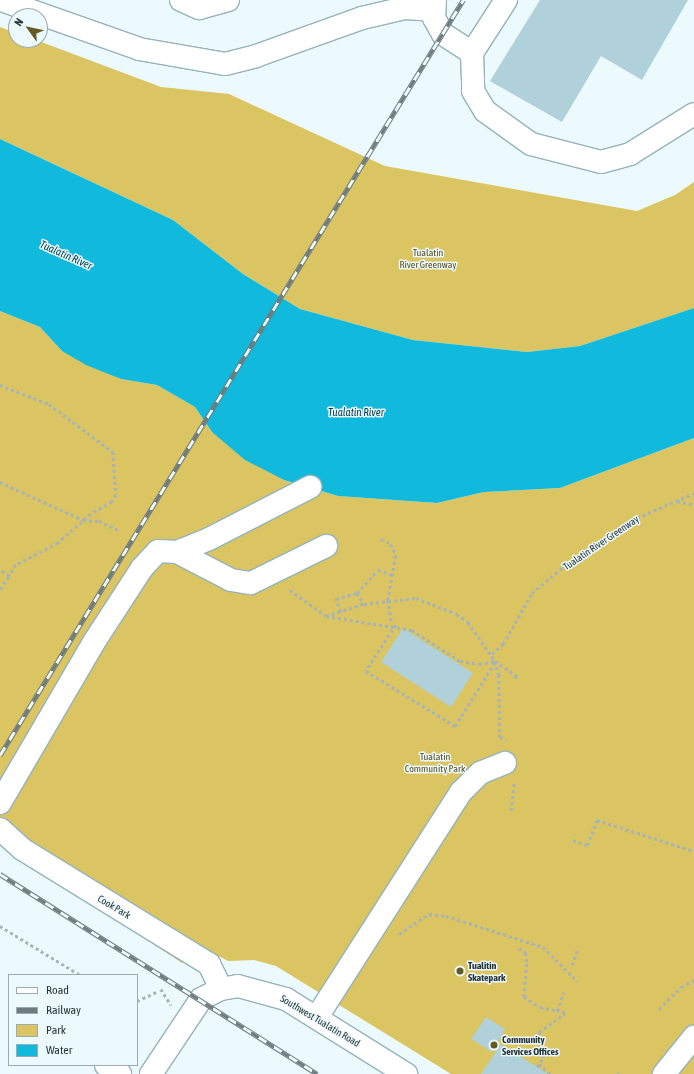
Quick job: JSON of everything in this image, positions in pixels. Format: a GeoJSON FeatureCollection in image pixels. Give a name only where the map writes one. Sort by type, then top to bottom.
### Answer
{"type":"FeatureCollection","features":[{"type":"Feature","properties":{"kind":"main road"},"geometry":{"type":"LineString","coordinates":[[1,0],[139,49],[224,64],[362,18],[405,8],[434,5],[434,18],[443,34],[472,53]]}},
{"type":"Feature","properties":{"kind":"main road"},"geometry":{"type":"LineString","coordinates":[[181,0],[199,8],[228,0]]}},
{"type":"Feature","properties":{"kind":"main road"},"geometry":{"type":"LineString","coordinates":[[506,0],[472,53],[473,91],[485,111],[531,144],[562,155],[601,162],[630,154],[694,114]]}},
{"type":"Feature","properties":{"kind":"main road"},"geometry":{"type":"LineString","coordinates":[[0,803],[94,642],[142,568],[168,551],[310,488]]}},
{"type":"Feature","properties":{"kind":"main road"},"geometry":{"type":"LineString","coordinates":[[168,551],[231,580],[251,583],[269,577],[326,546]]}},
{"type":"Feature","properties":{"kind":"main road"},"geometry":{"type":"LineString","coordinates":[[317,1017],[461,792],[480,773],[510,770]]}},
{"type":"Feature","properties":{"kind":"main road","name":"Cook Park"},"geometry":{"type":"LineString","coordinates":[[0,829],[22,850],[209,964],[220,989]]}},
{"type":"Feature","properties":{"kind":"main road","name":"Southwest Tualatin Road"},"geometry":{"type":"LineString","coordinates":[[150,1074],[201,999],[220,989],[238,986],[265,990],[317,1017],[406,1074]]}},
{"type":"Feature","properties":{"kind":"main road"},"geometry":{"type":"LineString","coordinates":[[664,1074],[694,1037]]}},
{"type":"Feature","properties":{"kind":"main road"},"geometry":{"type":"LineString","coordinates":[[108,1066],[120,1074]]}},
{"type":"Feature","properties":{"kind":"path"},"geometry":{"type":"LineString","coordinates":[[0,385],[49,404],[113,452],[116,495],[104,506],[83,520],[58,543],[16,566],[0,589]]}},
{"type":"Feature","properties":{"kind":"path"},"geometry":{"type":"LineString","coordinates":[[0,482],[83,520],[99,522],[120,531]]}},
{"type":"Feature","properties":{"kind":"path","name":"Tualatin River Greenway"},"geometry":{"type":"LineString","coordinates":[[492,654],[503,644],[532,593],[563,567],[637,518],[694,493]]}},
{"type":"Feature","properties":{"kind":"path"},"geometry":{"type":"LineString","coordinates":[[677,501],[694,505]]}},
{"type":"Feature","properties":{"kind":"path"},"geometry":{"type":"LineString","coordinates":[[381,538],[391,544],[396,556],[388,600],[394,625],[366,672],[455,726],[495,661]]}},
{"type":"Feature","properties":{"kind":"path"},"geometry":{"type":"LineString","coordinates":[[0,570],[9,576]]}},
{"type":"Feature","properties":{"kind":"path"},"geometry":{"type":"LineString","coordinates":[[340,612],[336,599],[357,593],[378,570],[392,575]]}},
{"type":"Feature","properties":{"kind":"path"},"geometry":{"type":"LineString","coordinates":[[269,577],[326,616],[394,625],[412,630],[460,661],[479,664],[495,661],[517,676],[515,678]]}},
{"type":"Feature","properties":{"kind":"path"},"geometry":{"type":"LineString","coordinates":[[357,593],[364,604]]}},
{"type":"Feature","properties":{"kind":"path"},"geometry":{"type":"LineString","coordinates":[[326,616],[364,604],[388,600],[416,598],[447,608],[468,622],[492,654],[499,675],[500,737],[507,738],[510,770],[511,811]]}},
{"type":"Feature","properties":{"kind":"path"},"geometry":{"type":"LineString","coordinates":[[573,840],[587,845],[597,820],[694,850]]}},
{"type":"Feature","properties":{"kind":"path"},"geometry":{"type":"LineString","coordinates":[[396,938],[405,928],[429,914],[446,916],[543,947],[578,982]]}},
{"type":"Feature","properties":{"kind":"path"},"geometry":{"type":"LineString","coordinates":[[0,926],[78,974]]}},
{"type":"Feature","properties":{"kind":"path"},"geometry":{"type":"LineString","coordinates":[[519,948],[526,953],[527,964],[524,997],[540,1007],[565,1013],[539,1032],[543,1058],[538,1065],[550,1074]]}},
{"type":"Feature","properties":{"kind":"path"},"geometry":{"type":"LineString","coordinates":[[572,965],[578,948]]}},
{"type":"Feature","properties":{"kind":"path"},"geometry":{"type":"LineString","coordinates":[[659,1009],[680,987],[694,980]]}},
{"type":"Feature","properties":{"kind":"path"},"geometry":{"type":"LineString","coordinates":[[138,1001],[156,992]]}},
{"type":"Feature","properties":{"kind":"path"},"geometry":{"type":"LineString","coordinates":[[557,1011],[564,992]]}},
{"type":"Feature","properties":{"kind":"green space","name":"Tualatin River Greenway"},"geometry":{"type":"Polygon","coordinates":[[[0,27],[8,30],[8,48],[48,48],[48,45],[161,87],[229,94],[385,166],[637,211],[675,195],[694,182],[694,308],[580,346],[527,352],[413,340],[300,309],[243,274],[173,220],[0,139],[0,27]]]}},
{"type":"Feature","properties":{"kind":"green space","name":"Tualatin Community Park"},"geometry":{"type":"Polygon","coordinates":[[[0,311],[40,327],[62,351],[121,379],[157,385],[195,407],[212,432],[284,480],[338,496],[437,503],[484,492],[560,488],[694,438],[694,1074],[451,1074],[276,966],[254,960],[228,961],[213,953],[182,963],[0,844],[0,311]]]}},
{"type":"Feature","properties":{"kind":"water","name":"Tualatin River"},"geometry":{"type":"Polygon","coordinates":[[[0,139],[173,220],[243,274],[300,309],[413,340],[527,352],[580,346],[694,308],[694,438],[560,488],[484,492],[437,503],[338,496],[284,480],[245,460],[212,432],[195,407],[157,385],[121,379],[86,365],[62,351],[40,327],[0,311],[0,139]]]}},
{"type":"Feature","properties":{"kind":"building"},"geometry":{"type":"Polygon","coordinates":[[[540,0],[688,0],[642,80],[601,56],[562,122],[490,81],[540,0]]]}},
{"type":"Feature","properties":{"kind":"building"},"geometry":{"type":"Polygon","coordinates":[[[403,628],[473,673],[451,707],[381,662],[403,628]]]}},
{"type":"Feature","properties":{"kind":"building"},"geometry":{"type":"Polygon","coordinates":[[[486,1017],[505,1029],[492,1052],[471,1039],[486,1017]]]}},
{"type":"Feature","properties":{"kind":"building"},"geometry":{"type":"Polygon","coordinates":[[[501,1044],[548,1074],[481,1074],[501,1044]]]}},
{"type":"Feature","properties":{"kind":"railway"},"geometry":{"type":"LineString","coordinates":[[0,755],[463,0]]}},
{"type":"Feature","properties":{"kind":"railway"},"geometry":{"type":"LineString","coordinates":[[0,874],[317,1074]]}},
{"type":"Feature","properties":{"kind":"place","name":"Tualitin Skatepark"},"geometry":{"type":"Point","coordinates":[460,971]}},
{"type":"Feature","properties":{"kind":"place","name":"Community Services Offices"},"geometry":{"type":"Point","coordinates":[494,1045]}}]}
